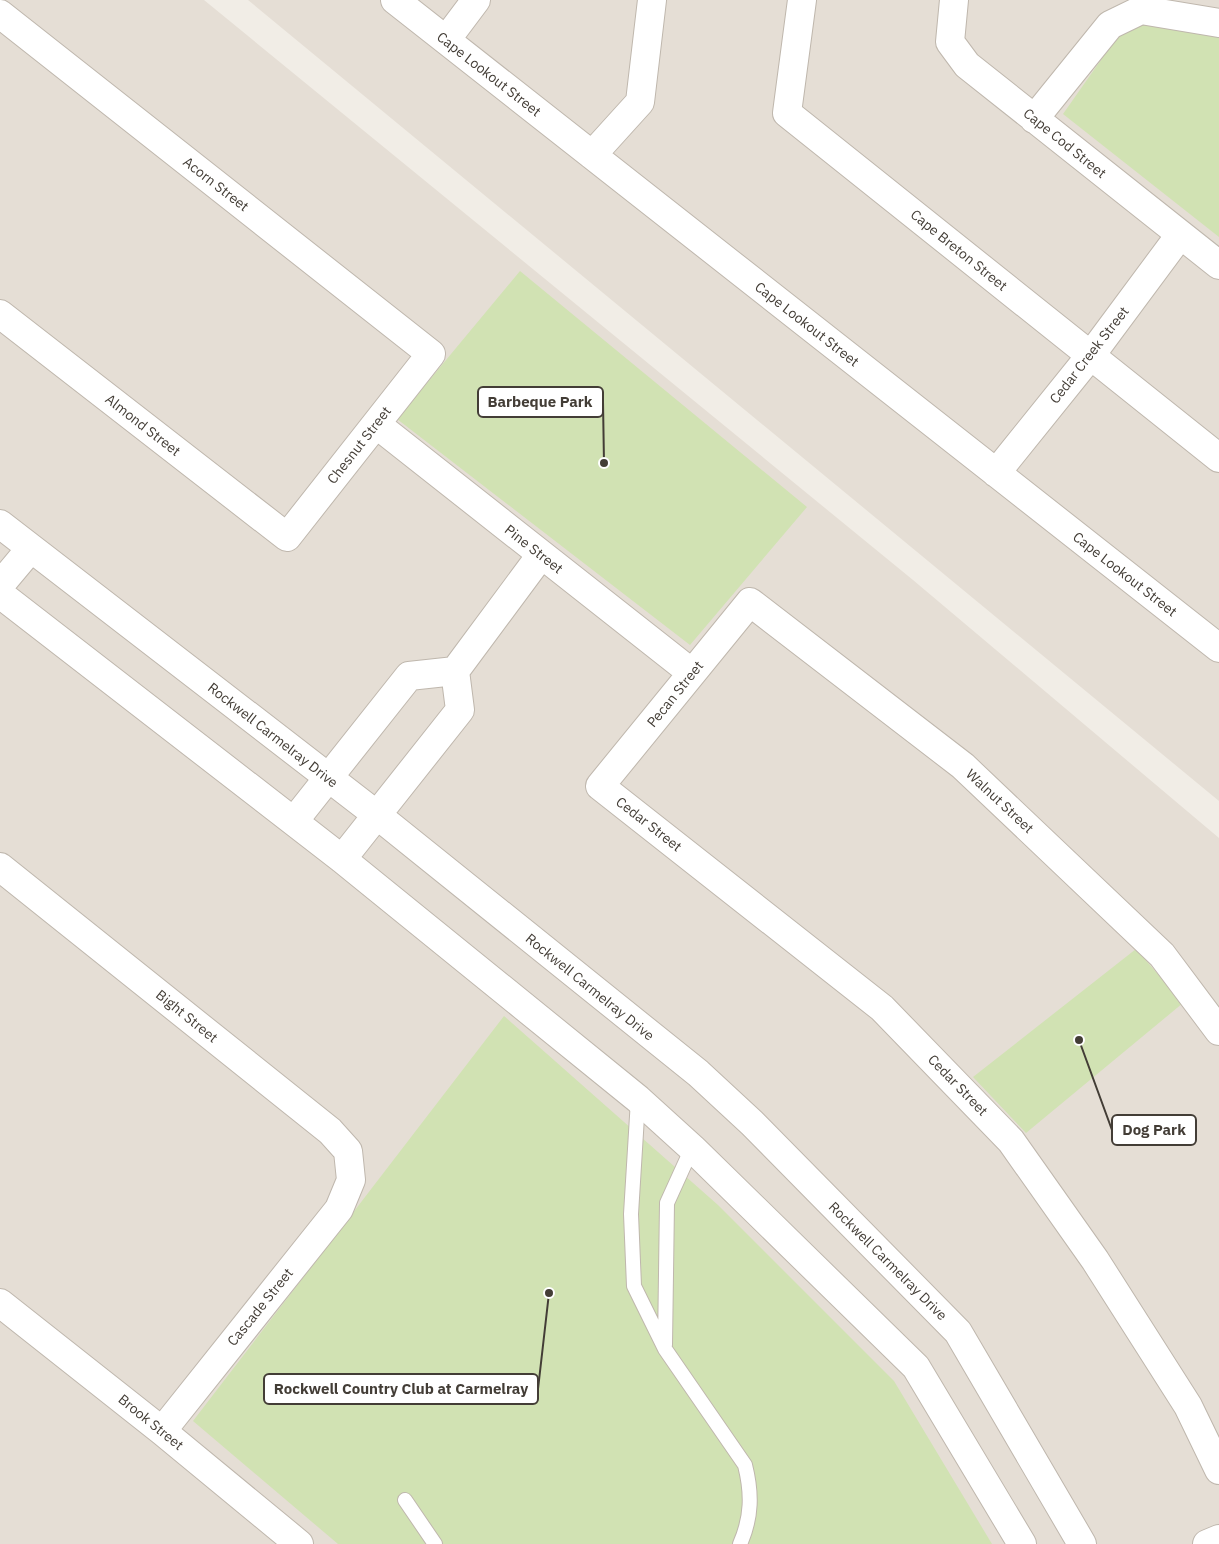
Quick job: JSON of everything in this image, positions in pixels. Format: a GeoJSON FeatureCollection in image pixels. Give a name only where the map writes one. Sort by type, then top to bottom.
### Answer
{"type":"FeatureCollection","features":[{"type":"Feature","properties":{"kind":"street","name":"Cape Lookout Street"},"geometry":{"type":"LineString","coordinates":[[395,0],[1219,648]]}},
{"type":"Feature","properties":{"kind":"street"},"geometry":{"type":"LineString","coordinates":[[446,40],[476,0]]}},
{"type":"Feature","properties":{"kind":"street"},"geometry":{"type":"LineString","coordinates":[[592,155],[640,102],[652,0]]}},
{"type":"Feature","properties":{"kind":"street","name":"Cape Breton Street"},"geometry":{"type":"LineString","coordinates":[[802,0],[788,113],[1219,458]]}},
{"type":"Feature","properties":{"kind":"street","name":"Cape Cod Street"},"geometry":{"type":"LineString","coordinates":[[954,0],[950,42],[967,65],[1219,265]]}},
{"type":"Feature","properties":{"kind":"street"},"geometry":{"type":"LineString","coordinates":[[1034,119],[1110,25],[1142,10],[1219,23]]}},
{"type":"Feature","properties":{"kind":"street","name":"Acorn Street"},"geometry":{"type":"LineString","coordinates":[[0,14],[431,354]]}},
{"type":"Feature","properties":{"kind":"street","name":"Cedar Creek Street"},"geometry":{"type":"LineString","coordinates":[[996,472],[1091,355],[1180,235]]}},
{"type":"Feature","properties":{"kind":"street","name":"Almond Street"},"geometry":{"type":"LineString","coordinates":[[0,314],[287,537]]}},
{"type":"Feature","properties":{"kind":"street","name":"Chesnut Street"},"geometry":{"type":"LineString","coordinates":[[287,537],[431,354]]}},
{"type":"Feature","properties":{"kind":"street","name":"Pine Street"},"geometry":{"type":"LineString","coordinates":[[376,424],[692,673]]}},
{"type":"Feature","properties":{"kind":"street","name":"Rockwell Carmelray Drive"},"geometry":{"type":"LineString","coordinates":[[0,524],[377,815],[698,1073],[752,1123],[958,1332],[1082,1544]]}},
{"type":"Feature","properties":{"kind":"street"},"geometry":{"type":"LineString","coordinates":[[0,585],[31,548]]}},
{"type":"Feature","properties":{"kind":"street"},"geometry":{"type":"LineString","coordinates":[[342,859],[460,710],[455,671],[541,555]]}},
{"type":"Feature","properties":{"kind":"street"},"geometry":{"type":"LineString","coordinates":[[0,594],[342,859],[638,1099],[692,1148],[916,1367],[1022,1544]]}},
{"type":"Feature","properties":{"kind":"street","name":"Pecan Street"},"geometry":{"type":"LineString","coordinates":[[600,786],[750,602]]}},
{"type":"Feature","properties":{"kind":"street","name":"Walnut Street"},"geometry":{"type":"LineString","coordinates":[[750,602],[963,766],[1162,955],[1219,1031]]}},
{"type":"Feature","properties":{"kind":"street"},"geometry":{"type":"LineString","coordinates":[[294,821],[409,676],[455,671]]}},
{"type":"Feature","properties":{"kind":"street","name":"Cedar Street"},"geometry":{"type":"LineString","coordinates":[[600,786],[882,1008],[1011,1141],[1095,1260],[1188,1406],[1219,1470]]}},
{"type":"Feature","properties":{"kind":"street","name":"Bight Street"},"geometry":{"type":"LineString","coordinates":[[0,867],[330,1131],[348,1151],[352,1180]]}},
{"type":"Feature","properties":{"kind":"street","name":"Cascade Street"},"geometry":{"type":"LineString","coordinates":[[162,1430],[339,1209],[352,1180]]}},
{"type":"Feature","properties":{"kind":"street","name":"Brook Street"},"geometry":{"type":"LineString","coordinates":[[0,1303],[162,1430],[299,1544]]}},
{"type":"Feature","properties":{"kind":"street"},"geometry":{"type":"LineString","coordinates":[[1207,1544],[1219,1539]]}},
{"type":"Feature","properties":{"kind":"lane"},"geometry":{"type":"LineString","coordinates":[[638,1099],[631,1214],[634,1286],[665,1349],[745,1465],[750,1484],[751,1502],[747,1527],[740,1544]]}},
{"type":"Feature","properties":{"kind":"lane"},"geometry":{"type":"LineString","coordinates":[[665,1349],[667,1204],[692,1148]]}},
{"type":"Feature","properties":{"kind":"lane"},"geometry":{"type":"LineString","coordinates":[[405,1500],[435,1544]]}},
{"type":"Feature","properties":{"kind":"shaded area"},"geometry":{"type":"Polygon","coordinates":[[[0,0],[204,0],[913,580],[1219,838],[1219,1544],[0,1544],[0,0]]]}},
{"type":"Feature","properties":{"kind":"shaded area"},"geometry":{"type":"Polygon","coordinates":[[[248,0],[1219,0],[1219,801],[248,0]]]}},
{"type":"Feature","properties":{"kind":"green space"},"geometry":{"type":"Polygon","coordinates":[[[1145,21],[1219,34],[1219,237],[1063,114],[1117,37],[1145,21]]]}},
{"type":"Feature","properties":{"kind":"green space"},"geometry":{"type":"Polygon","coordinates":[[[520,271],[807,507],[690,645],[397,419],[520,271]]]}},
{"type":"Feature","properties":{"kind":"green space"},"geometry":{"type":"Polygon","coordinates":[[[1136,949],[1183,1003],[1026,1133],[973,1077],[1136,949]]]}},
{"type":"Feature","properties":{"kind":"green space"},"geometry":{"type":"Polygon","coordinates":[[[504,1016],[718,1205],[894,1381],[992,1544],[338,1544],[193,1421],[504,1016]]]}},
{"type":"Feature","properties":{"kind":"place","name":"Barbeque Park"},"geometry":{"type":"Point","coordinates":[604,463]}},
{"type":"Feature","properties":{"kind":"place","name":"Dog Park"},"geometry":{"type":"Point","coordinates":[1079,1040]}},
{"type":"Feature","properties":{"kind":"place","name":"Rockwell Country Club at Carmelray"},"geometry":{"type":"Point","coordinates":[549,1293]}}]}
